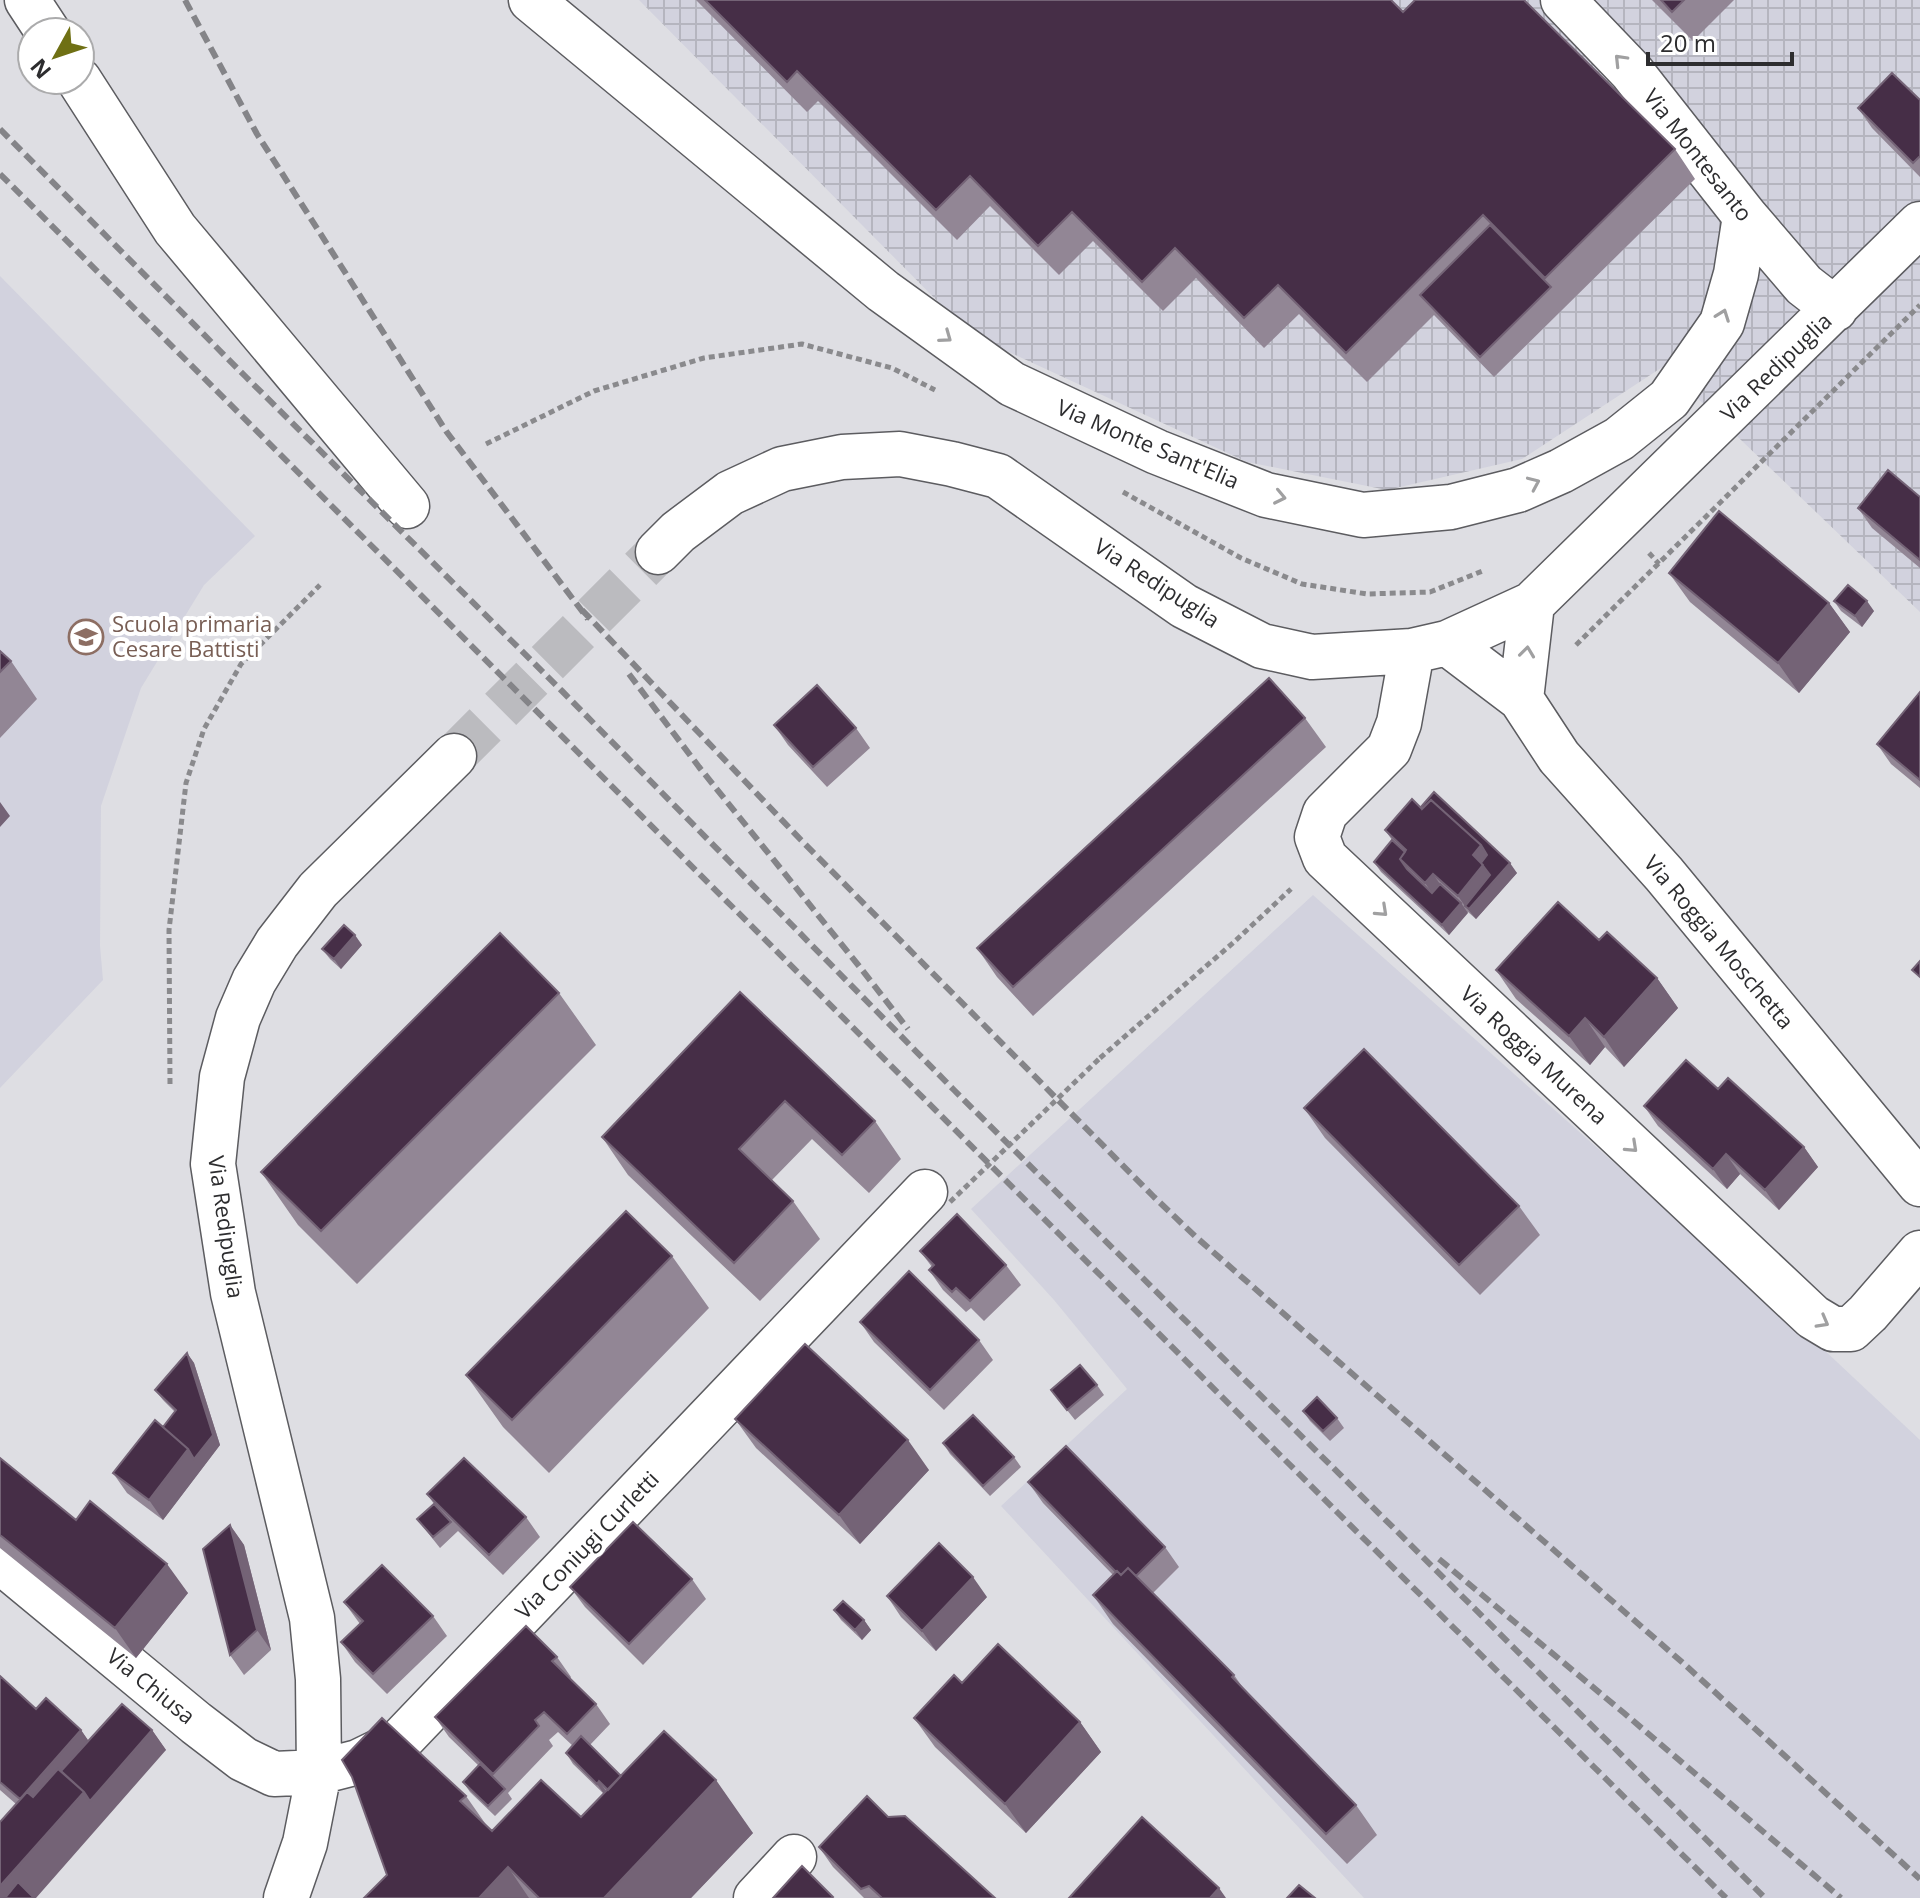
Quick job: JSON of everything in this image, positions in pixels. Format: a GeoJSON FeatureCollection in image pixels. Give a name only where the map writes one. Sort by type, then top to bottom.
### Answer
{"type":"FeatureCollection","features":[{"type":"Feature","properties":{"kind":"street","name":"Via Monte Sant'Elia"},"geometry":{"type":"LineString","coordinates":[[531,0],[883,291],[1012,384],[1157,452],[1266,495],[1363,515],[1451,507],[1518,490],[1561,471],[1619,439],[1669,399],[1722,323],[1736,274],[1745,216]]}},
{"type":"Feature","properties":{"kind":"street","name":"Via Montesanto"},"geometry":{"type":"LineString","coordinates":[[1563,0],[1631,71],[1745,216],[1804,285],[1835,309]]}},
{"type":"Feature","properties":{"kind":"street"},"geometry":{"type":"LineString","coordinates":[[89,96],[175,229],[407,506]]}},
{"type":"Feature","properties":{"kind":"street","name":"Via Redipuglia"},"geometry":{"type":"LineString","coordinates":[[658,552],[678,532],[730,493],[782,469],[842,457],[900,454],[998,476],[1184,606],[1262,646],[1312,657],[1429,647],[1532,604],[1920,224]]}},
{"type":"Feature","properties":{"kind":"street"},"geometry":{"type":"LineString","coordinates":[[1521,699],[1532,604]]}},
{"type":"Feature","properties":{"kind":"street"},"geometry":{"type":"LineString","coordinates":[[1325,858],[1317,837],[1325,813],[1389,749],[1429,647]]}},
{"type":"Feature","properties":{"kind":"street","name":"Via Roggia Moschetta"},"geometry":{"type":"LineString","coordinates":[[1429,647],[1521,699],[1559,757],[1664,874],[1920,1184]]}},
{"type":"Feature","properties":{"kind":"street","name":"Via Redipuglia"},"geometry":{"type":"LineString","coordinates":[[319,1772],[318,1679],[312,1618],[233,1293],[213,1164],[222,1077],[238,1018],[254,981],[277,943],[318,890],[454,756]]}},
{"type":"Feature","properties":{"kind":"street","name":"Via Roggia Murena"},"geometry":{"type":"LineString","coordinates":[[1325,858],[1813,1317],[1833,1329],[1851,1329],[1920,1253]]}},
{"type":"Feature","properties":{"kind":"street","name":"Via Coniugi Curletti"},"geometry":{"type":"LineString","coordinates":[[319,1772],[358,1762],[399,1742],[937,1197]]}},
{"type":"Feature","properties":{"kind":"street","name":"Via Chiusa"},"geometry":{"type":"LineString","coordinates":[[0,1561],[243,1759],[274,1774],[319,1772]]}},
{"type":"Feature","properties":{"kind":"street"},"geometry":{"type":"LineString","coordinates":[[286,1898],[305,1843],[319,1772]]}},
{"type":"Feature","properties":{"kind":"street"},"geometry":{"type":"LineString","coordinates":[[756,1898],[794,1857]]}},
{"type":"Feature","properties":{"kind":"path"},"geometry":{"type":"LineString","coordinates":[[1574,647],[1920,305]]}},
{"type":"Feature","properties":{"kind":"path"},"geometry":{"type":"LineString","coordinates":[[937,1197],[1234,942],[1325,858]]}},
{"type":"Feature","properties":{"kind":"shaded area"},"geometry":{"type":"Polygon","coordinates":[[[639,0],[1920,0],[1920,612],[1664,366],[1522,459],[1387,490],[1247,462],[970,334],[639,0]]]}},
{"type":"Feature","properties":{"kind":"shaded area","name":"Scuola primaria Cesare Battisti"},"geometry":{"type":"Polygon","coordinates":[[[0,276],[255,536],[204,585],[141,688],[101,806],[100,946],[103,980],[0,1088],[0,276]]]}},
{"type":"Feature","properties":{"kind":"shaded area"},"geometry":{"type":"Polygon","coordinates":[[[1313,895],[1821,1347],[1920,1440],[1920,1898],[1364,1898],[1001,1506],[1127,1389],[1054,1300],[971,1209],[1313,895]]]}},
{"type":"Feature","properties":{"kind":"building"},"geometry":{"type":"Polygon","coordinates":[[[705,0],[1391,0],[1403,12],[1415,0],[1524,0],[1675,149],[1545,278],[1483,215],[1346,353],[1278,285],[1244,318],[1175,248],[1142,282],[1072,212],[1038,246],[970,176],[936,210],[797,71],[787,82],[705,0]]]}},
{"type":"Feature","properties":{"kind":"building"},"geometry":{"type":"Polygon","coordinates":[[[1661,0],[1684,0],[1672,12],[1661,0]]]}},
{"type":"Feature","properties":{"kind":"building"},"geometry":{"type":"Polygon","coordinates":[[[1892,73],[1920,100],[1920,156],[1913,163],[1858,108],[1892,73]]]}},
{"type":"Feature","properties":{"kind":"building"},"geometry":{"type":"Polygon","coordinates":[[[1490,225],[1551,287],[1480,357],[1420,295],[1490,225]]]}},
{"type":"Feature","properties":{"kind":"building"},"geometry":{"type":"Polygon","coordinates":[[[1888,470],[1920,497],[1920,560],[1858,508],[1888,470]]]}},
{"type":"Feature","properties":{"kind":"building"},"geometry":{"type":"Polygon","coordinates":[[[1719,511],[1829,603],[1778,663],[1669,573],[1719,511]]]}},
{"type":"Feature","properties":{"kind":"building"},"geometry":{"type":"Polygon","coordinates":[[[1848,585],[1867,601],[1855,616],[1834,601],[1848,585]]]}},
{"type":"Feature","properties":{"kind":"building"},"geometry":{"type":"Polygon","coordinates":[[[0,651],[11,661],[0,672],[0,651]]]}},
{"type":"Feature","properties":{"kind":"building"},"geometry":{"type":"Polygon","coordinates":[[[1269,678],[1305,718],[1013,987],[977,948],[1269,678]]]}},
{"type":"Feature","properties":{"kind":"building"},"geometry":{"type":"Polygon","coordinates":[[[817,685],[856,728],[813,767],[774,725],[817,685]]]}},
{"type":"Feature","properties":{"kind":"building"},"geometry":{"type":"Polygon","coordinates":[[[1920,692],[1920,780],[1877,744],[1920,692]]]}},
{"type":"Feature","properties":{"kind":"building"},"geometry":{"type":"Polygon","coordinates":[[[1434,792],[1510,863],[1469,909],[1465,906],[1490,875],[1481,863],[1487,855],[1481,845],[1431,800],[1422,809],[1434,792]]]}},
{"type":"Feature","properties":{"kind":"building"},"geometry":{"type":"Polygon","coordinates":[[[1412,799],[1422,809],[1431,800],[1481,845],[1473,855],[1483,865],[1458,896],[1433,874],[1425,883],[1400,859],[1406,850],[1385,830],[1412,799]]]}},
{"type":"Feature","properties":{"kind":"building"},"geometry":{"type":"Polygon","coordinates":[[[1392,840],[1405,852],[1400,859],[1407,869],[1432,893],[1440,884],[1461,903],[1442,925],[1374,862],[1392,840]]]}},
{"type":"Feature","properties":{"kind":"building"},"geometry":{"type":"Polygon","coordinates":[[[1558,902],[1599,940],[1607,932],[1657,978],[1604,1037],[1585,1018],[1569,1036],[1496,970],[1558,902]]]}},
{"type":"Feature","properties":{"kind":"building"},"geometry":{"type":"Polygon","coordinates":[[[344,925],[355,935],[334,959],[322,949],[344,925]]]}},
{"type":"Feature","properties":{"kind":"building"},"geometry":{"type":"Polygon","coordinates":[[[500,933],[559,993],[321,1231],[261,1172],[500,933]]]}},
{"type":"Feature","properties":{"kind":"building"},"geometry":{"type":"Polygon","coordinates":[[[1920,961],[1920,977],[1912,970],[1920,961]]]}},
{"type":"Feature","properties":{"kind":"building"},"geometry":{"type":"Polygon","coordinates":[[[740,992],[875,1121],[842,1155],[785,1101],[739,1149],[793,1201],[734,1263],[602,1137],[740,992]]]}},
{"type":"Feature","properties":{"kind":"building"},"geometry":{"type":"Polygon","coordinates":[[[1364,1049],[1519,1206],[1459,1265],[1304,1108],[1364,1049]]]}},
{"type":"Feature","properties":{"kind":"building"},"geometry":{"type":"Polygon","coordinates":[[[1686,1060],[1718,1089],[1728,1078],[1804,1147],[1765,1190],[1726,1154],[1713,1169],[1644,1106],[1686,1060]]]}},
{"type":"Feature","properties":{"kind":"building"},"geometry":{"type":"Polygon","coordinates":[[[626,1211],[672,1256],[512,1420],[466,1375],[626,1211]]]}},
{"type":"Feature","properties":{"kind":"building"},"geometry":{"type":"Polygon","coordinates":[[[957,1214],[1006,1265],[970,1301],[956,1288],[952,1292],[929,1270],[934,1265],[920,1251],[957,1214]]]}},
{"type":"Feature","properties":{"kind":"building"},"geometry":{"type":"Polygon","coordinates":[[[909,1271],[979,1340],[930,1390],[860,1322],[909,1271]]]}},
{"type":"Feature","properties":{"kind":"building"},"geometry":{"type":"Polygon","coordinates":[[[805,1344],[908,1440],[839,1515],[735,1419],[805,1344]]]}},
{"type":"Feature","properties":{"kind":"building"},"geometry":{"type":"Polygon","coordinates":[[[187,1353],[213,1435],[194,1459],[188,1449],[163,1427],[176,1410],[155,1390],[187,1353]]]}},
{"type":"Feature","properties":{"kind":"building"},"geometry":{"type":"Polygon","coordinates":[[[1080,1365],[1097,1385],[1067,1410],[1051,1390],[1080,1365]]]}},
{"type":"Feature","properties":{"kind":"building"},"geometry":{"type":"Polygon","coordinates":[[[1317,1397],[1337,1418],[1323,1431],[1303,1411],[1317,1397]]]}},
{"type":"Feature","properties":{"kind":"building"},"geometry":{"type":"Polygon","coordinates":[[[973,1415],[1014,1457],[983,1486],[943,1443],[973,1415]]]}},
{"type":"Feature","properties":{"kind":"building"},"geometry":{"type":"Polygon","coordinates":[[[155,1420],[188,1449],[149,1500],[113,1473],[155,1420]]]}},
{"type":"Feature","properties":{"kind":"building"},"geometry":{"type":"Polygon","coordinates":[[[1066,1446],[1165,1547],[1136,1576],[1128,1568],[1121,1575],[1116,1572],[1028,1482],[1066,1446]]]}},
{"type":"Feature","properties":{"kind":"building"},"geometry":{"type":"Polygon","coordinates":[[[0,1458],[76,1520],[90,1501],[167,1564],[115,1628],[0,1535],[0,1458]]]}},
{"type":"Feature","properties":{"kind":"building"},"geometry":{"type":"Polygon","coordinates":[[[464,1458],[526,1517],[489,1555],[427,1494],[464,1458]]]}},
{"type":"Feature","properties":{"kind":"building"},"geometry":{"type":"Polygon","coordinates":[[[434,1504],[451,1522],[433,1537],[417,1519],[434,1504]]]}},
{"type":"Feature","properties":{"kind":"building"},"geometry":{"type":"Polygon","coordinates":[[[633,1522],[692,1579],[629,1644],[570,1587],[633,1522]]]}},
{"type":"Feature","properties":{"kind":"building"},"geometry":{"type":"Polygon","coordinates":[[[230,1525],[257,1630],[230,1655],[203,1549],[230,1525]]]}},
{"type":"Feature","properties":{"kind":"building"},"geometry":{"type":"Polygon","coordinates":[[[939,1543],[973,1577],[922,1631],[887,1596],[939,1543]]]}},
{"type":"Feature","properties":{"kind":"building"},"geometry":{"type":"Polygon","coordinates":[[[382,1565],[433,1616],[373,1674],[341,1642],[363,1621],[344,1602],[382,1565]]]}},
{"type":"Feature","properties":{"kind":"building"},"geometry":{"type":"Polygon","coordinates":[[[1128,1568],[1356,1805],[1326,1834],[1093,1595],[1117,1571],[1121,1575],[1128,1568]]]}},
{"type":"Feature","properties":{"kind":"building"},"geometry":{"type":"Polygon","coordinates":[[[843,1601],[864,1620],[855,1630],[834,1610],[843,1601]]]}},
{"type":"Feature","properties":{"kind":"building"},"geometry":{"type":"Polygon","coordinates":[[[526,1626],[557,1657],[552,1661],[596,1704],[567,1734],[544,1712],[535,1720],[539,1726],[493,1774],[435,1717],[526,1626]]]}},
{"type":"Feature","properties":{"kind":"building"},"geometry":{"type":"Polygon","coordinates":[[[998,1644],[1080,1722],[1005,1804],[914,1718],[954,1675],[962,1683],[998,1644]]]}},
{"type":"Feature","properties":{"kind":"building"},"geometry":{"type":"Polygon","coordinates":[[[0,1676],[36,1709],[46,1698],[81,1730],[20,1799],[0,1782],[0,1676]]]}},
{"type":"Feature","properties":{"kind":"building"},"geometry":{"type":"Polygon","coordinates":[[[122,1704],[152,1730],[90,1801],[61,1771],[122,1704]]]}},
{"type":"Feature","properties":{"kind":"building"},"geometry":{"type":"Polygon","coordinates":[[[382,1718],[466,1796],[460,1801],[492,1831],[541,1780],[581,1817],[664,1731],[716,1780],[604,1898],[539,1898],[508,1867],[479,1898],[364,1898],[387,1875],[352,1777],[342,1760],[382,1718]]]}},
{"type":"Feature","properties":{"kind":"building"},"geometry":{"type":"Polygon","coordinates":[[[581,1736],[621,1776],[608,1790],[599,1781],[597,1784],[566,1753],[581,1736]]]}},
{"type":"Feature","properties":{"kind":"building"},"geometry":{"type":"Polygon","coordinates":[[[480,1764],[505,1789],[488,1806],[463,1782],[480,1764]]]}},
{"type":"Feature","properties":{"kind":"building"},"geometry":{"type":"Polygon","coordinates":[[[58,1769],[84,1792],[0,1886],[0,1822],[27,1792],[33,1797],[58,1769]]]}},
{"type":"Feature","properties":{"kind":"building"},"geometry":{"type":"Polygon","coordinates":[[[867,1796],[888,1817],[905,1816],[995,1898],[882,1898],[869,1886],[861,1889],[819,1847],[867,1796]]]}},
{"type":"Feature","properties":{"kind":"building"},"geometry":{"type":"Polygon","coordinates":[[[1142,1817],[1219,1888],[1210,1898],[1069,1898],[1142,1817]]]}},
{"type":"Feature","properties":{"kind":"building"},"geometry":{"type":"Polygon","coordinates":[[[802,1866],[833,1897],[832,1898],[773,1898],[802,1866]]]}},
{"type":"Feature","properties":{"kind":"building"},"geometry":{"type":"Polygon","coordinates":[[[18,1882],[34,1898],[5,1898],[18,1882]]]}},
{"type":"Feature","properties":{"kind":"building"},"geometry":{"type":"Polygon","coordinates":[[[1299,1885],[1315,1898],[1287,1898],[1299,1885]]]}},
{"type":"Feature","properties":{"kind":"tunnel"},"geometry":{"type":"LineString","coordinates":[[454,756],[658,552]]}},
{"type":"Feature","properties":{"kind":"railway"},"geometry":{"type":"LineString","coordinates":[[185,0],[257,134],[446,431],[588,619]]}},
{"type":"Feature","properties":{"kind":"railway"},"geometry":{"type":"LineString","coordinates":[[0,129],[562,691],[954,1090],[1765,1898]]}},
{"type":"Feature","properties":{"kind":"railway"},"geometry":{"type":"LineString","coordinates":[[0,174],[1726,1898]]}},
{"type":"Feature","properties":{"kind":"railway"},"geometry":{"type":"LineString","coordinates":[[582,610],[801,840],[1196,1237],[1683,1663],[1920,1879]]}},
{"type":"Feature","properties":{"kind":"railway"},"geometry":{"type":"LineString","coordinates":[[629,674],[699,767],[908,1029]]}},
{"type":"Feature","properties":{"kind":"railway"},"geometry":{"type":"LineString","coordinates":[[1439,1559],[1841,1898]]}},
{"type":"Feature","properties":{"kind":"place","name":"Scuola primaria Cesare Battisti"},"geometry":{"type":"Point","coordinates":[86,637]}}]}
